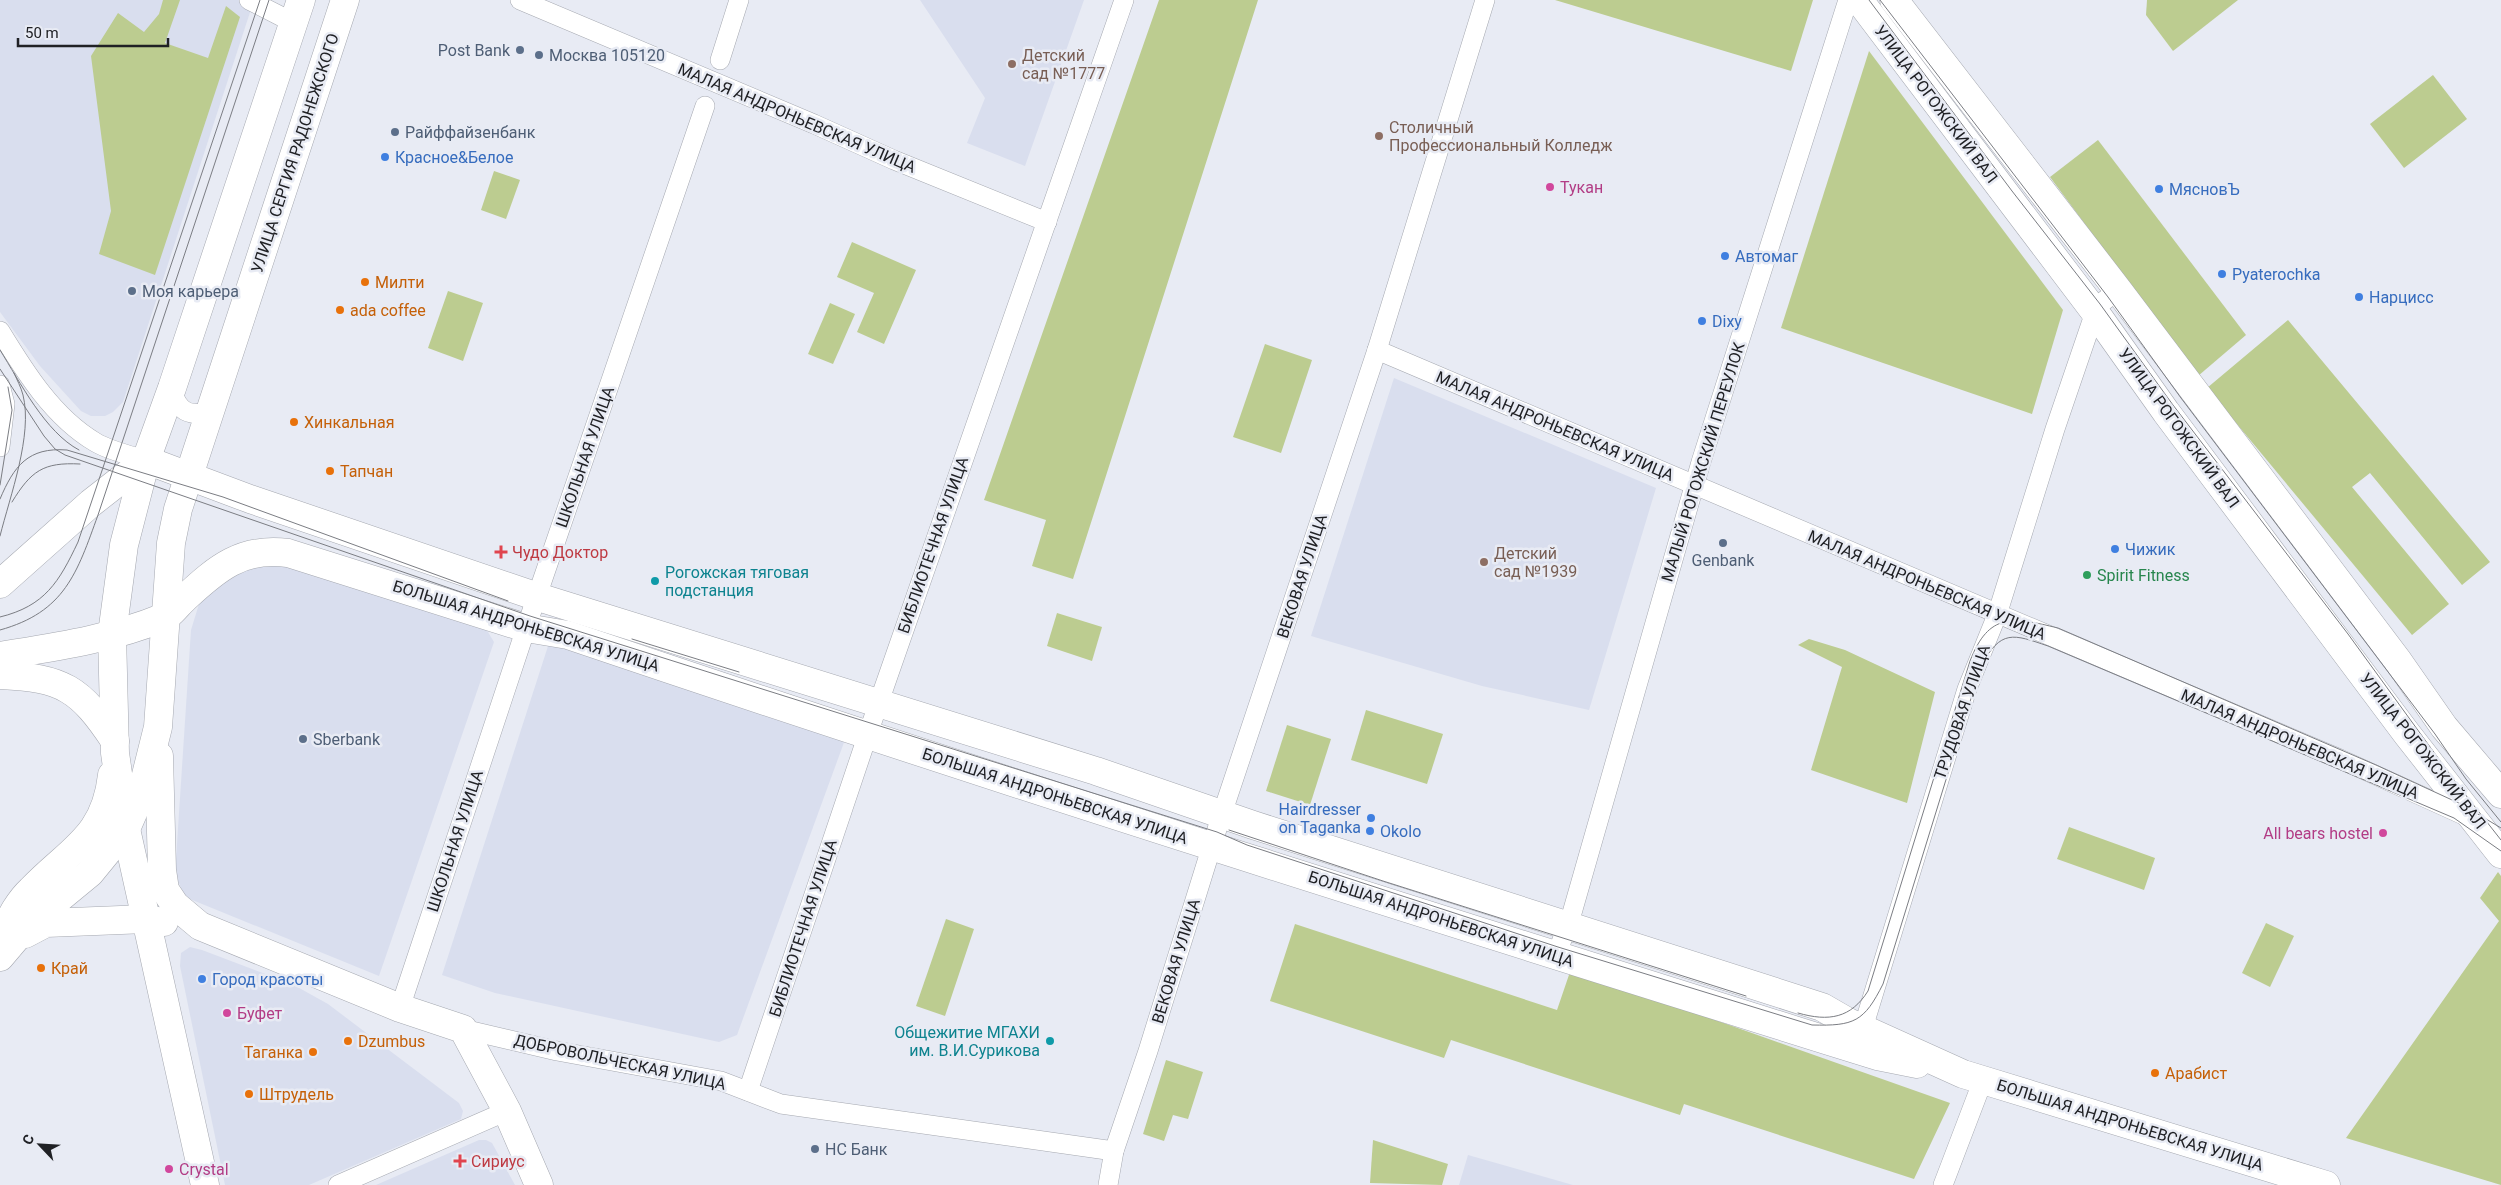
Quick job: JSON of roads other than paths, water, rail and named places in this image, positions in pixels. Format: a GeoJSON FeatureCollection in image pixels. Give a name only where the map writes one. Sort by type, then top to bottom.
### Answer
{"type":"FeatureCollection","features":[{"type":"Feature","properties":{"kind":"main road","name":"УЛИЦА СЕРГИЯ РАДОНЕЖСКОГО"},"geometry":{"type":"LineString","coordinates":[[158,727],[171,543],[188,477],[345,0]]}},
{"type":"Feature","properties":{"kind":"main road","name":"УЛИЦА РОГОЖСКИЙ ВАЛ"},"geometry":{"type":"LineString","coordinates":[[1859,0],[2095,312],[2166,412],[2407,734],[2501,854]]}},
{"type":"Feature","properties":{"kind":"main road","name":"УЛИЦА РОГОЖСКИЙ ВАЛ"},"geometry":{"type":"LineString","coordinates":[[1894,0],[2118,290],[2398,661],[2444,727],[2501,794]]}},
{"type":"Feature","properties":{"kind":"main road"},"geometry":{"type":"LineString","coordinates":[[205,1185],[126,830],[115,747],[112,634],[124,545],[146,460],[298,12]]}},
{"type":"Feature","properties":{"kind":"main road"},"geometry":{"type":"LineString","coordinates":[[0,584],[91,503],[146,460]]}},
{"type":"Feature","properties":{"kind":"main road","name":"БОЛЬШАЯ АНДРОНЬЕВСКАЯ УЛИЦА"},"geometry":{"type":"LineString","coordinates":[[146,460],[188,477],[538,597],[879,703],[1822,1007],[1848,1022],[1973,1077]]}},
{"type":"Feature","properties":{"kind":"main road","name":"БОЛЬШАЯ АНДРОНЬЕВСКАЯ УЛИЦА"},"geometry":{"type":"LineString","coordinates":[[165,617],[210,576],[241,556],[271,551],[288,553],[526,628],[568,636],[867,736],[1212,847],[1877,1056],[1973,1077],[2326,1185]]}},
{"type":"Feature","properties":{"kind":"main road"},"geometry":{"type":"LineString","coordinates":[[0,656],[112,634],[165,617]]}},
{"type":"Feature","properties":{"kind":"main road"},"geometry":{"type":"LineString","coordinates":[[0,675],[43,678],[65,687],[90,706],[115,747],[110,793],[99,822],[85,842],[24,897],[14,939]]}},
{"type":"Feature","properties":{"kind":"main road"},"geometry":{"type":"LineString","coordinates":[[14,939],[90,873],[126,830],[142,791],[158,727]]}},
{"type":"Feature","properties":{"kind":"main road"},"geometry":{"type":"LineString","coordinates":[[158,727],[165,890],[175,904],[200,926]]}},
{"type":"Feature","properties":{"kind":"main road"},"geometry":{"type":"LineString","coordinates":[[14,939],[46,923],[146,919],[200,926]]}},
{"type":"Feature","properties":{"kind":"main road","name":"ДОБРОВОЛЬЧЕСКАЯ УЛИЦА"},"geometry":{"type":"LineString","coordinates":[[200,926],[400,1008],[463,1029]]}},
{"type":"Feature","properties":{"kind":"main road"},"geometry":{"type":"LineString","coordinates":[[463,1029],[507,1111],[539,1185]]}},
{"type":"Feature","properties":{"kind":"street"},"geometry":{"type":"LineString","coordinates":[[249,0],[298,12]]}},
{"type":"Feature","properties":{"kind":"street","name":"МАЛАЯ АНДРОНЬЕВСКАЯ УЛИЦА"},"geometry":{"type":"LineString","coordinates":[[520,0],[814,124],[894,160],[1048,222]]}},
{"type":"Feature","properties":{"kind":"street"},"geometry":{"type":"LineString","coordinates":[[720,60],[739,0]]}},
{"type":"Feature","properties":{"kind":"street","name":"БИБЛИОТЕЧНАЯ УЛИЦА"},"geometry":{"type":"LineString","coordinates":[[748,1092],[867,736],[1124,0]]}},
{"type":"Feature","properties":{"kind":"street","name":"ВЕКОВАЯ УЛИЦА"},"geometry":{"type":"LineString","coordinates":[[1108,1185],[1114,1151],[1223,813],[1377,350],[1485,0]]}},
{"type":"Feature","properties":{"kind":"street","name":"МАЛЫЙ РОГОЖСКИЙ ПЕРЕУЛОК"},"geometry":{"type":"LineString","coordinates":[[1556,956],[1572,913],[1694,486],[1848,0]]}},
{"type":"Feature","properties":{"kind":"street","name":"ШКОЛЬНАЯ УЛИЦА"},"geometry":{"type":"LineString","coordinates":[[400,1008],[526,628],[704,106]]}},
{"type":"Feature","properties":{"kind":"street"},"geometry":{"type":"LineString","coordinates":[[2095,312],[2100,304],[2118,290]]}},
{"type":"Feature","properties":{"kind":"street","name":"ТРУДОВАЯ УЛИЦА"},"geometry":{"type":"LineString","coordinates":[[1863,1028],[1967,689],[1997,615],[2055,429],[2095,312]]}},
{"type":"Feature","properties":{"kind":"street"},"geometry":{"type":"LineString","coordinates":[[0,331],[25,371],[66,422],[96,442],[146,460]]}},
{"type":"Feature","properties":{"kind":"street","name":"МАЛАЯ АНДРОНЬЕВСКАЯ УЛИЦА"},"geometry":{"type":"LineString","coordinates":[[1377,350],[1997,615],[2340,759],[2477,822]]}},
{"type":"Feature","properties":{"kind":"street"},"geometry":{"type":"LineString","coordinates":[[0,385],[5,404],[0,446]]}},
{"type":"Feature","properties":{"kind":"street"},"geometry":{"type":"LineString","coordinates":[[172,388],[176,403],[186,412],[202,413],[214,401]]}},
{"type":"Feature","properties":{"kind":"street","name":"ДОБРОВОЛЬЧЕСКАЯ УЛИЦА"},"geometry":{"type":"LineString","coordinates":[[463,1029],[557,1051],[721,1081],[781,1104],[1114,1151]]}},
{"type":"Feature","properties":{"kind":"street"},"geometry":{"type":"LineString","coordinates":[[1943,1185],[1973,1077]]}},
{"type":"Feature","properties":{"kind":"street"},"geometry":{"type":"LineString","coordinates":[[338,1185],[507,1111]]}},
{"type":"Feature","properties":{"kind":"tram line"},"geometry":{"type":"LineString","coordinates":[[0,617],[28,606],[49,590],[64,569],[78,542],[260,0]]}},
{"type":"Feature","properties":{"kind":"tram line"},"geometry":{"type":"LineString","coordinates":[[0,630],[40,613],[54,601],[66,588],[83,555],[98,515],[269,0]]}},
{"type":"Feature","properties":{"kind":"tram line"},"geometry":{"type":"LineString","coordinates":[[1869,0],[2012,191],[2100,304],[2173,405],[2348,634],[2457,784],[2501,840]]}},
{"type":"Feature","properties":{"kind":"tram line"},"geometry":{"type":"LineString","coordinates":[[1880,0],[2108,297],[2181,398],[2435,734],[2466,779],[2501,822]]}},
{"type":"Feature","properties":{"kind":"tram line"},"geometry":{"type":"LineString","coordinates":[[0,350],[44,419],[67,442],[79,450]]}},
{"type":"Feature","properties":{"kind":"tram line"},"geometry":{"type":"LineString","coordinates":[[0,369],[44,436],[55,449],[65,455],[530,616],[1217,832],[1247,845],[1558,947],[1812,1025],[1838,1024],[1856,1019],[1870,1007],[1883,984],[1981,666],[1995,646],[2002,640],[2009,638],[2017,637],[2048,646],[2454,818],[2501,851]]}},
{"type":"Feature","properties":{"kind":"tram line"},"geometry":{"type":"LineString","coordinates":[[0,536],[19,466],[25,428],[23,395],[14,373]]}},
{"type":"Feature","properties":{"kind":"tram line"},"geometry":{"type":"LineString","coordinates":[[0,485],[12,410],[8,387]]}},
{"type":"Feature","properties":{"kind":"tram line"},"geometry":{"type":"LineString","coordinates":[[0,499],[17,468],[32,455],[53,450],[67,450],[223,497],[508,601]]}},
{"type":"Feature","properties":{"kind":"tram line"},"geometry":{"type":"LineString","coordinates":[[12,502],[25,483],[39,471],[56,465],[80,464]]}},
{"type":"Feature","properties":{"kind":"tram line"},"geometry":{"type":"LineString","coordinates":[[1798,1013],[1820,1017],[1838,1016],[1854,1007],[1868,991],[1970,661],[1977,645],[1985,634],[1994,626],[2004,622],[2028,622],[2058,628],[2376,765],[2463,805],[2501,828]]}},
{"type":"Feature","properties":{"kind":"tram line"},"geometry":{"type":"LineString","coordinates":[[632,639],[739,672]]}},
{"type":"Feature","properties":{"kind":"tram line"},"geometry":{"type":"LineString","coordinates":[[1229,830],[1746,996]]}},
{"type":"Feature","properties":{"kind":"place","name":"Post Bank"},"geometry":{"type":"Point","coordinates":[520,50]}},
{"type":"Feature","properties":{"kind":"place","name":"Москва 105120"},"geometry":{"type":"Point","coordinates":[539,55]}},
{"type":"Feature","properties":{"kind":"place","name":"Детский сад №1777"},"geometry":{"type":"Point","coordinates":[1012,64]}},
{"type":"Feature","properties":{"kind":"place","name":"Райффайзенбанк"},"geometry":{"type":"Point","coordinates":[395,132]}},
{"type":"Feature","properties":{"kind":"place","name":"Столичный Профессиональный Колледж"},"geometry":{"type":"Point","coordinates":[1379,136]}},
{"type":"Feature","properties":{"kind":"place","name":"Красное&Белое"},"geometry":{"type":"Point","coordinates":[385,157]}},
{"type":"Feature","properties":{"kind":"place","name":"Тукан"},"geometry":{"type":"Point","coordinates":[1550,187]}},
{"type":"Feature","properties":{"kind":"place","name":"МясновЪ"},"geometry":{"type":"Point","coordinates":[2159,189]}},
{"type":"Feature","properties":{"kind":"place","name":"Автомаг"},"geometry":{"type":"Point","coordinates":[1725,256]}},
{"type":"Feature","properties":{"kind":"place","name":"Pyaterochka"},"geometry":{"type":"Point","coordinates":[2222,274]}},
{"type":"Feature","properties":{"kind":"place","name":"Милти"},"geometry":{"type":"Point","coordinates":[365,282]}},
{"type":"Feature","properties":{"kind":"place","name":"Моя карьера"},"geometry":{"type":"Point","coordinates":[132,291]}},
{"type":"Feature","properties":{"kind":"place","name":"Нарцисс"},"geometry":{"type":"Point","coordinates":[2359,297]}},
{"type":"Feature","properties":{"kind":"place","name":"ada coffee"},"geometry":{"type":"Point","coordinates":[340,310]}},
{"type":"Feature","properties":{"kind":"place","name":"Dixy"},"geometry":{"type":"Point","coordinates":[1702,321]}},
{"type":"Feature","properties":{"kind":"place","name":"Хинкальная"},"geometry":{"type":"Point","coordinates":[294,422]}},
{"type":"Feature","properties":{"kind":"place","name":"Тапчан"},"geometry":{"type":"Point","coordinates":[330,471]}},
{"type":"Feature","properties":{"kind":"place","name":"Genbank"},"geometry":{"type":"Point","coordinates":[1723,543]}},
{"type":"Feature","properties":{"kind":"place","name":"Чижик"},"geometry":{"type":"Point","coordinates":[2115,549]}},
{"type":"Feature","properties":{"kind":"place","name":"Чудо Доктор"},"geometry":{"type":"Point","coordinates":[501,552]}},
{"type":"Feature","properties":{"kind":"place","name":"Детский сад №1939"},"geometry":{"type":"Point","coordinates":[1484,562]}},
{"type":"Feature","properties":{"kind":"place","name":"Spirit Fitness"},"geometry":{"type":"Point","coordinates":[2087,575]}},
{"type":"Feature","properties":{"kind":"place","name":"Рогожская тяговая подстанция"},"geometry":{"type":"Point","coordinates":[655,581]}},
{"type":"Feature","properties":{"kind":"place","name":"Sberbank"},"geometry":{"type":"Point","coordinates":[303,739]}},
{"type":"Feature","properties":{"kind":"place","name":"Hairdresser on Taganka"},"geometry":{"type":"Point","coordinates":[1371,818]}},
{"type":"Feature","properties":{"kind":"place","name":"Okolo"},"geometry":{"type":"Point","coordinates":[1370,831]}},
{"type":"Feature","properties":{"kind":"place","name":"All bears hostel"},"geometry":{"type":"Point","coordinates":[2383,833]}},
{"type":"Feature","properties":{"kind":"place","name":"Край"},"geometry":{"type":"Point","coordinates":[41,968]}},
{"type":"Feature","properties":{"kind":"place","name":"Город красоты"},"geometry":{"type":"Point","coordinates":[202,979]}},
{"type":"Feature","properties":{"kind":"place","name":"Буфет"},"geometry":{"type":"Point","coordinates":[227,1013]}},
{"type":"Feature","properties":{"kind":"place","name":"Dzumbus"},"geometry":{"type":"Point","coordinates":[348,1041]}},
{"type":"Feature","properties":{"kind":"place","name":"Общежитие МГАХИ им. В.И.Сурикова"},"geometry":{"type":"Point","coordinates":[1050,1041]}},
{"type":"Feature","properties":{"kind":"place","name":"Таганка"},"geometry":{"type":"Point","coordinates":[313,1052]}},
{"type":"Feature","properties":{"kind":"place","name":"Арабист"},"geometry":{"type":"Point","coordinates":[2155,1073]}},
{"type":"Feature","properties":{"kind":"place","name":"Штрудель"},"geometry":{"type":"Point","coordinates":[249,1094]}},
{"type":"Feature","properties":{"kind":"place","name":"НС Банк"},"geometry":{"type":"Point","coordinates":[815,1149]}},
{"type":"Feature","properties":{"kind":"place","name":"Сириус"},"geometry":{"type":"Point","coordinates":[460,1161]}},
{"type":"Feature","properties":{"kind":"place","name":"Crystal"},"geometry":{"type":"Point","coordinates":[169,1169]}}]}
